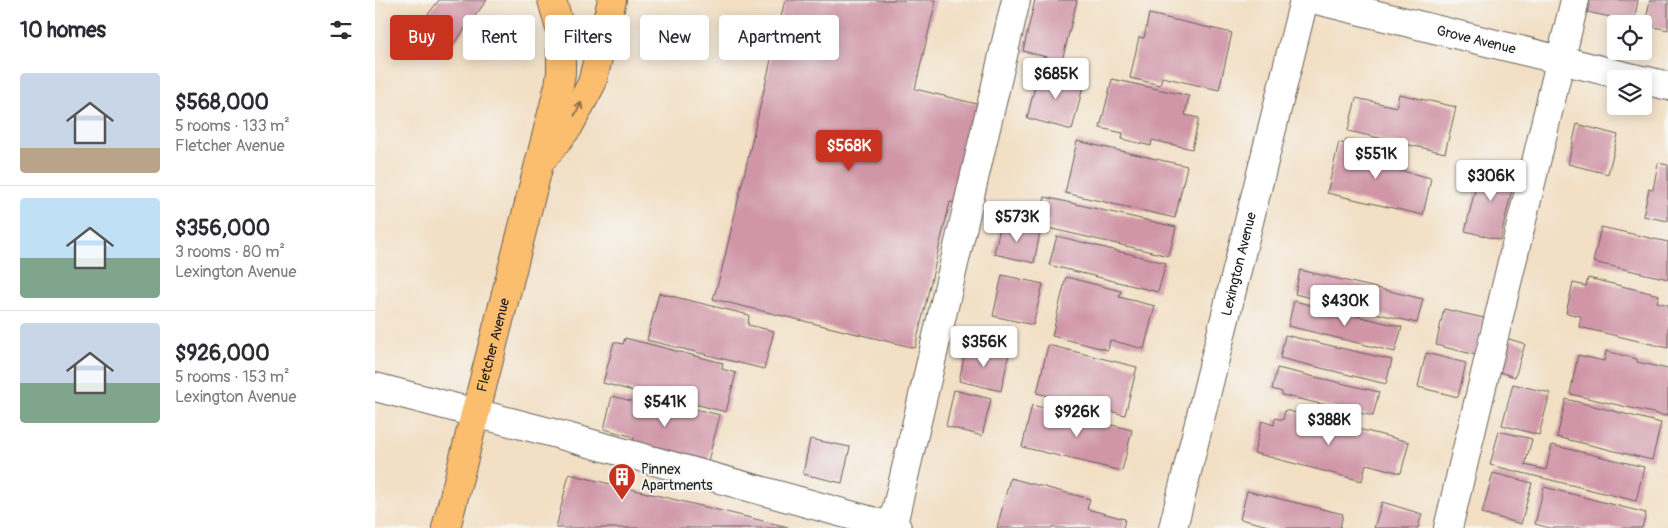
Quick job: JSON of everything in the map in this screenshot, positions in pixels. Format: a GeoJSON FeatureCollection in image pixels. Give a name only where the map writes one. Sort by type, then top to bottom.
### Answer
{"type":"FeatureCollection","features":[{"type":"Feature","properties":{"kind":"main road","name":"Fletcher Avenue"},"geometry":{"type":"LineString","coordinates":[[446,528],[540,163],[561,73],[561,32],[552,0]]}},
{"type":"Feature","properties":{"kind":"main road","name":"Fletcher Avenue"},"geometry":{"type":"LineString","coordinates":[[540,163],[569,126],[592,83],[612,0]]}},
{"type":"Feature","properties":{"kind":"street"},"geometry":{"type":"LineString","coordinates":[[375,387],[553,432],[894,528],[1016,0]]}},
{"type":"Feature","properties":{"kind":"street","name":"Lexington Avenue"},"geometry":{"type":"LineString","coordinates":[[1173,528],[1304,0]]}},
{"type":"Feature","properties":{"kind":"street","name":"Grove Avenue"},"geometry":{"type":"LineString","coordinates":[[1316,0],[1607,71]]}},
{"type":"Feature","properties":{"kind":"street"},"geometry":{"type":"LineString","coordinates":[[1448,528],[1575,0]]}},
{"type":"Feature","properties":{"kind":"street"},"geometry":{"type":"LineString","coordinates":[[1652,82],[1668,86]]}},
{"type":"Feature","properties":{"kind":"building"},"geometry":{"type":"Polygon","coordinates":[[[439,0],[487,0],[476,15],[463,15],[463,32],[453,45],[453,15],[427,15],[439,0]]]}},
{"type":"Feature","properties":{"kind":"building"},"geometry":{"type":"Polygon","coordinates":[[[785,0],[936,0],[915,89],[985,106],[961,204],[950,202],[915,348],[713,299],[721,273],[771,60],[839,60],[839,15],[781,15],[785,0]]]}},
{"type":"Feature","properties":{"kind":"building"},"geometry":{"type":"Polygon","coordinates":[[[1035,0],[1077,0],[1062,61],[1023,51],[1035,0]]]}},
{"type":"Feature","properties":{"kind":"building"},"geometry":{"type":"Polygon","coordinates":[[[1590,0],[1638,0],[1635,15],[1607,16],[1587,12],[1590,0]]]}},
{"type":"Feature","properties":{"kind":"building"},"geometry":{"type":"Polygon","coordinates":[[[1650,0],[1668,0],[1668,30],[1652,27],[1652,15],[1647,15],[1650,0]]]}},
{"type":"Feature","properties":{"kind":"building"},"geometry":{"type":"Polygon","coordinates":[[[1149,14],[1232,33],[1219,90],[1162,77],[1160,85],[1130,78],[1139,37],[1144,38],[1149,14]]]}},
{"type":"Feature","properties":{"kind":"building"},"geometry":{"type":"Polygon","coordinates":[[[1039,71],[1084,83],[1072,130],[1027,118],[1039,71]]]}},
{"type":"Feature","properties":{"kind":"building"},"geometry":{"type":"Polygon","coordinates":[[[1112,79],[1189,96],[1185,115],[1199,118],[1192,149],[1152,140],[1151,146],[1122,139],[1123,133],[1100,128],[1112,79]]]}},
{"type":"Feature","properties":{"kind":"building"},"geometry":{"type":"Polygon","coordinates":[[[1399,94],[1456,107],[1445,153],[1348,131],[1356,98],[1396,107],[1399,94]]]}},
{"type":"Feature","properties":{"kind":"building"},"geometry":{"type":"Polygon","coordinates":[[[1577,124],[1618,135],[1608,174],[1568,164],[1577,124]]]}},
{"type":"Feature","properties":{"kind":"building"},"geometry":{"type":"Polygon","coordinates":[[[1346,139],[1385,149],[1381,166],[1431,178],[1423,215],[1327,193],[1339,142],[1345,144],[1346,139]]]}},
{"type":"Feature","properties":{"kind":"building"},"geometry":{"type":"Polygon","coordinates":[[[1077,141],[1187,166],[1175,218],[1065,193],[1077,141]]]}},
{"type":"Feature","properties":{"kind":"building"},"geometry":{"type":"Polygon","coordinates":[[[1658,163],[1668,165],[1668,221],[1643,216],[1649,189],[1653,190],[1658,163]]]}},
{"type":"Feature","properties":{"kind":"building"},"geometry":{"type":"Polygon","coordinates":[[[1481,165],[1516,173],[1500,240],[1465,231],[1481,165]]]}},
{"type":"Feature","properties":{"kind":"building"},"geometry":{"type":"Polygon","coordinates":[[[1045,197],[1176,227],[1169,256],[1048,228],[1050,221],[1040,219],[1045,197]]]}},
{"type":"Feature","properties":{"kind":"building"},"geometry":{"type":"Polygon","coordinates":[[[1001,223],[1040,232],[1034,263],[994,254],[1001,223]]]}},
{"type":"Feature","properties":{"kind":"building"},"geometry":{"type":"Polygon","coordinates":[[[1601,227],[1668,242],[1668,279],[1593,262],[1601,227]]]}},
{"type":"Feature","properties":{"kind":"building"},"geometry":{"type":"Polygon","coordinates":[[[1057,236],[1166,263],[1158,292],[1049,265],[1057,236]]]}},
{"type":"Feature","properties":{"kind":"building"},"geometry":{"type":"Polygon","coordinates":[[[1300,270],[1423,299],[1417,323],[1295,294],[1300,270]]]}},
{"type":"Feature","properties":{"kind":"building"},"geometry":{"type":"Polygon","coordinates":[[[1002,275],[1043,284],[1033,325],[993,316],[1002,275]]]}},
{"type":"Feature","properties":{"kind":"building"},"geometry":{"type":"Polygon","coordinates":[[[1066,277],[1121,291],[1119,297],[1155,306],[1144,349],[1110,340],[1108,350],[1052,336],[1066,277]]]}},
{"type":"Feature","properties":{"kind":"building"},"geometry":{"type":"Polygon","coordinates":[[[1588,278],[1659,295],[1657,302],[1668,305],[1668,348],[1579,327],[1581,316],[1566,313],[1573,283],[1586,286],[1588,278]]]}},
{"type":"Feature","properties":{"kind":"building"},"geometry":{"type":"Polygon","coordinates":[[[659,293],[749,315],[748,325],[774,331],[764,369],[647,340],[659,293]]]}},
{"type":"Feature","properties":{"kind":"building"},"geometry":{"type":"Polygon","coordinates":[[[1294,301],[1402,327],[1395,352],[1288,326],[1294,301]]]}},
{"type":"Feature","properties":{"kind":"building"},"geometry":{"type":"Polygon","coordinates":[[[1444,309],[1484,318],[1476,355],[1436,345],[1444,309]]]}},
{"type":"Feature","properties":{"kind":"building"},"geometry":{"type":"Polygon","coordinates":[[[1285,335],[1392,360],[1386,384],[1280,358],[1285,335]]]}},
{"type":"Feature","properties":{"kind":"building"},"geometry":{"type":"Polygon","coordinates":[[[625,338],[723,363],[722,369],[736,373],[726,412],[667,397],[667,400],[603,383],[614,342],[623,344],[625,338]]]}},
{"type":"Feature","properties":{"kind":"building"},"geometry":{"type":"Polygon","coordinates":[[[1506,338],[1525,344],[1515,377],[1496,371],[1506,338]]]}},
{"type":"Feature","properties":{"kind":"building"},"geometry":{"type":"Polygon","coordinates":[[[967,344],[1009,354],[1001,391],[959,381],[967,344]]]}},
{"type":"Feature","properties":{"kind":"building"},"geometry":{"type":"Polygon","coordinates":[[[1048,345],[1137,367],[1125,415],[1037,393],[1048,345]]]}},
{"type":"Feature","properties":{"kind":"building"},"geometry":{"type":"Polygon","coordinates":[[[1606,351],[1637,359],[1637,362],[1668,369],[1668,409],[1666,416],[1570,394],[1578,355],[1604,361],[1606,351]]]}},
{"type":"Feature","properties":{"kind":"building"},"geometry":{"type":"Polygon","coordinates":[[[1426,353],[1466,363],[1458,397],[1418,387],[1426,353]]]}},
{"type":"Feature","properties":{"kind":"building"},"geometry":{"type":"Polygon","coordinates":[[[1277,368],[1379,392],[1373,416],[1282,395],[1282,392],[1272,389],[1277,368]]]}},
{"type":"Feature","properties":{"kind":"building"},"geometry":{"type":"Polygon","coordinates":[[[1513,384],[1550,393],[1539,435],[1502,425],[1513,384]]]}},
{"type":"Feature","properties":{"kind":"building"},"geometry":{"type":"Polygon","coordinates":[[[954,390],[991,399],[982,436],[946,426],[954,390]]]}},
{"type":"Feature","properties":{"kind":"building"},"geometry":{"type":"Polygon","coordinates":[[[612,396],[639,403],[641,396],[720,415],[707,465],[631,447],[634,437],[604,429],[612,396]]]}},
{"type":"Feature","properties":{"kind":"building"},"geometry":{"type":"Polygon","coordinates":[[[1566,399],[1661,423],[1652,460],[1557,437],[1566,399]]]}},
{"type":"Feature","properties":{"kind":"building"},"geometry":{"type":"Polygon","coordinates":[[[1032,405],[1132,430],[1122,471],[1022,447],[1032,405]]]}},
{"type":"Feature","properties":{"kind":"building"},"geometry":{"type":"Polygon","coordinates":[[[1285,410],[1409,442],[1401,473],[1366,464],[1362,481],[1254,453],[1262,421],[1274,425],[1275,418],[1283,420],[1285,410]]]}},
{"type":"Feature","properties":{"kind":"building"},"geometry":{"type":"Polygon","coordinates":[[[1499,431],[1532,439],[1525,465],[1546,470],[1552,445],[1644,467],[1636,501],[1490,465],[1499,431]]]}},
{"type":"Feature","properties":{"kind":"building"},"geometry":{"type":"Polygon","coordinates":[[[810,439],[850,447],[842,483],[803,474],[810,439]]]}},
{"type":"Feature","properties":{"kind":"building"},"geometry":{"type":"Polygon","coordinates":[[[1493,473],[1532,483],[1521,524],[1482,513],[1493,473]]]}},
{"type":"Feature","properties":{"kind":"building","name":"Pinnex Apartments"},"geometry":{"type":"Polygon","coordinates":[[[569,474],[788,527],[788,528],[556,528],[569,474]]]}},
{"type":"Feature","properties":{"kind":"building"},"geometry":{"type":"Polygon","coordinates":[[[1010,478],[1090,499],[1087,509],[1125,519],[1123,528],[997,528],[1010,478]]]}},
{"type":"Feature","properties":{"kind":"building"},"geometry":{"type":"Polygon","coordinates":[[[1544,487],[1646,513],[1642,528],[1550,528],[1535,524],[1544,487]]]}},
{"type":"Feature","properties":{"kind":"building"},"geometry":{"type":"Polygon","coordinates":[[[1247,491],[1343,514],[1340,528],[1277,528],[1240,519],[1247,491]]]}},
{"type":"Feature","properties":{"kind":"building"},"geometry":{"type":"Polygon","coordinates":[[[1382,502],[1422,514],[1418,528],[1374,528],[1382,502]]]}},
{"type":"Feature","properties":{"kind":"place","name":"Pinnex Apartments"},"geometry":{"type":"Point","coordinates":[622,501]}}]}
